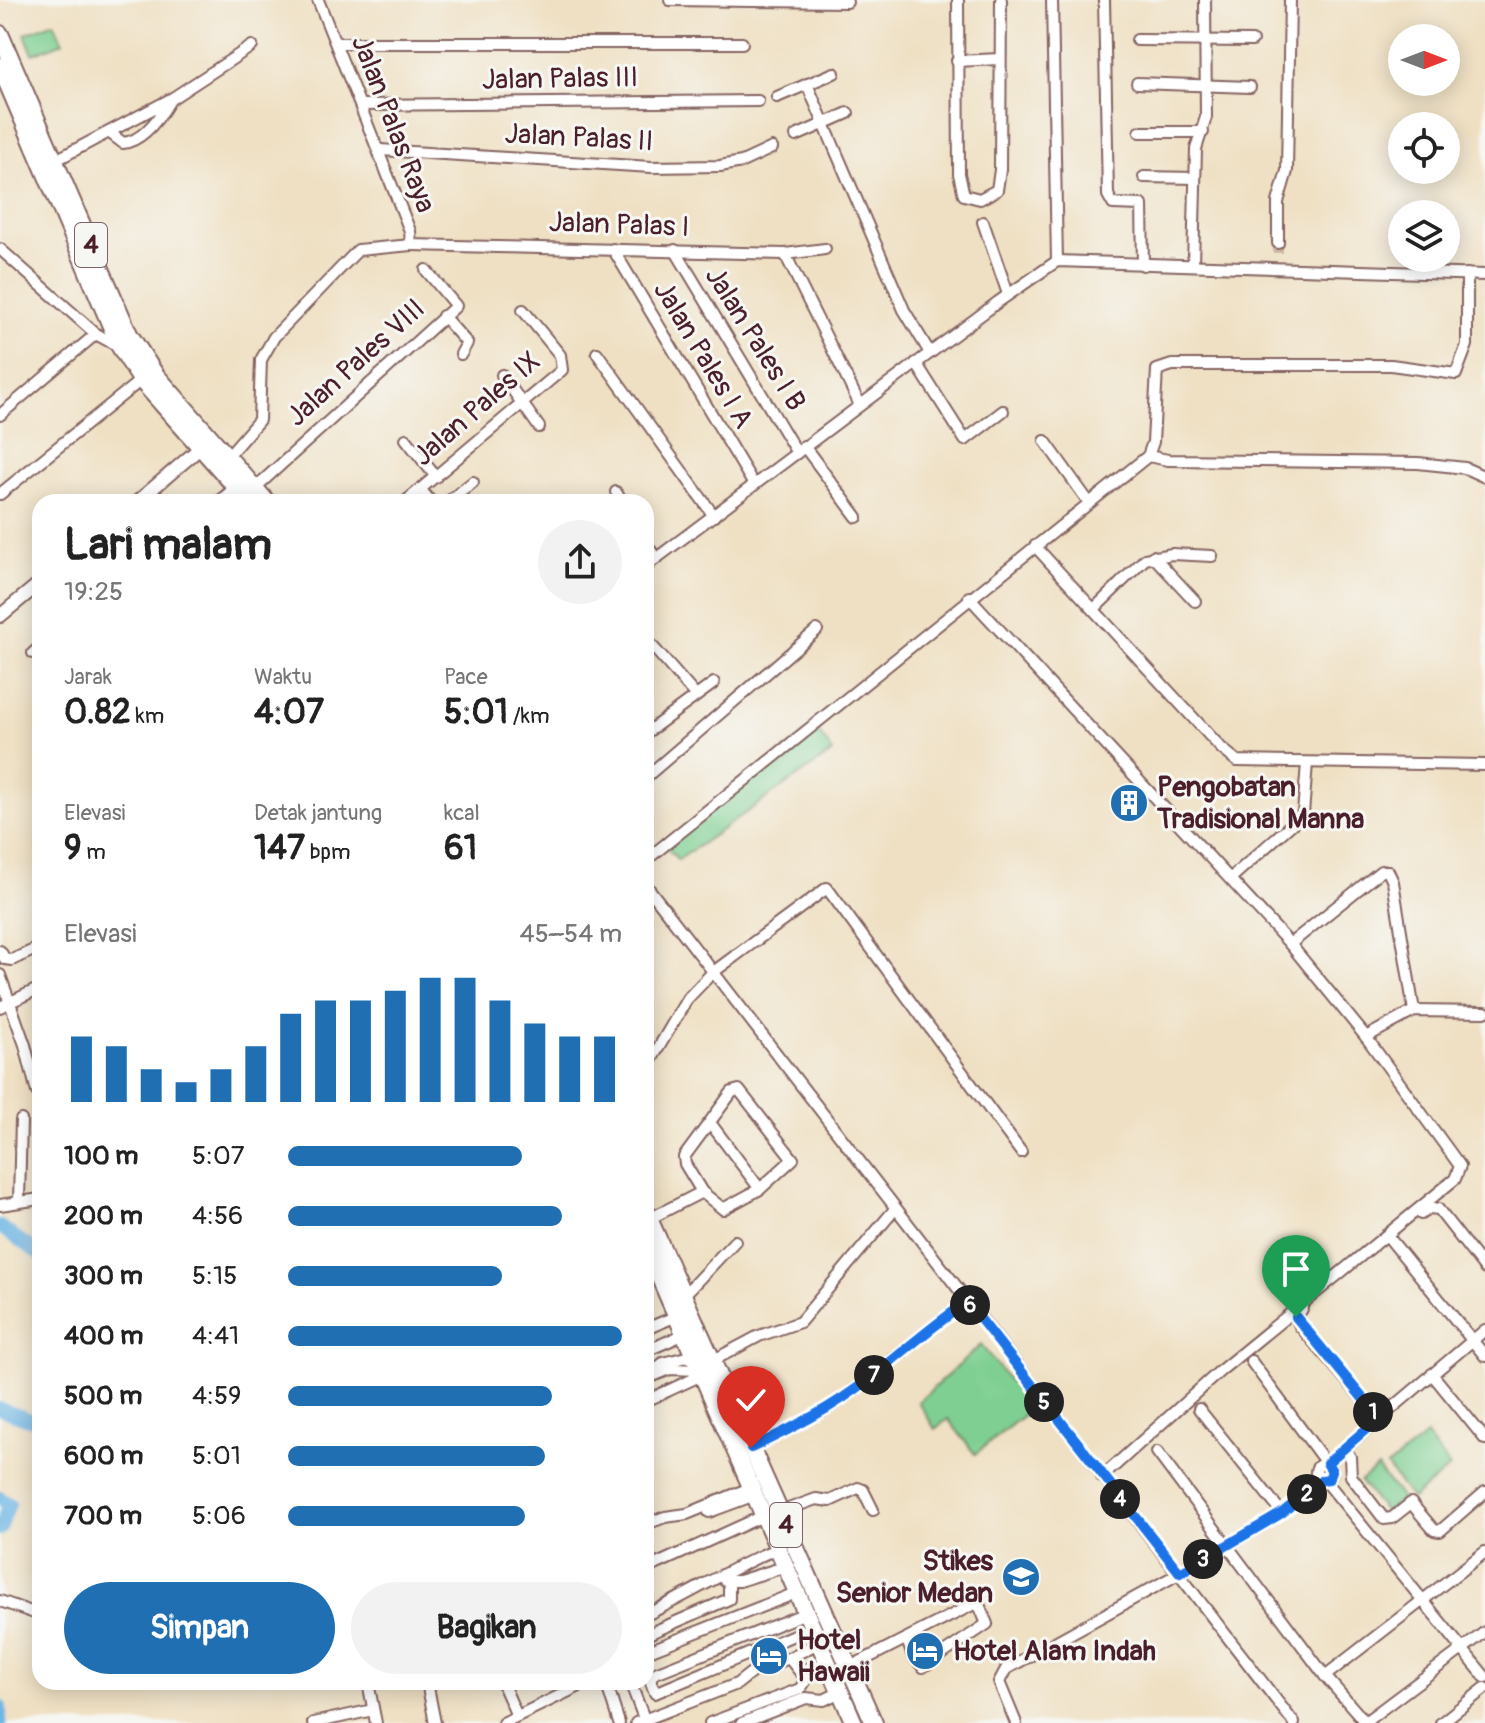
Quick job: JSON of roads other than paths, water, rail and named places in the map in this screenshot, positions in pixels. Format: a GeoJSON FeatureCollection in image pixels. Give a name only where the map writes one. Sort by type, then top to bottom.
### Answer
{"type":"FeatureCollection","features":[{"type":"Feature","properties":{"kind":"highway","name":"4"},"geometry":{"type":"LineString","coordinates":[[0,34],[129,334],[236,487],[250,494]]}},
{"type":"Feature","properties":{"kind":"highway","name":"4"},"geometry":{"type":"LineString","coordinates":[[0,66],[120,347],[141,380],[206,443],[227,457],[251,494]]}},
{"type":"Feature","properties":{"kind":"highway","name":"4"},"geometry":{"type":"LineString","coordinates":[[654,1232],[702,1365],[776,1549],[854,1723]]}},
{"type":"Feature","properties":{"kind":"highway","name":"4"},"geometry":{"type":"LineString","coordinates":[[654,1259],[683,1308]]}},
{"type":"Feature","properties":{"kind":"highway","name":"4"},"geometry":{"type":"LineString","coordinates":[[702,1365],[739,1423],[874,1723]]}},
{"type":"Feature","properties":{"kind":"street","name":"Jalan Palas Raya"},"geometry":{"type":"LineString","coordinates":[[227,457],[259,420],[261,360],[274,337],[358,250],[411,245],[410,231],[380,150],[318,0]]}},
{"type":"Feature","properties":{"kind":"street"},"geometry":{"type":"LineString","coordinates":[[670,0],[847,2]]}},
{"type":"Feature","properties":{"kind":"street"},"geometry":{"type":"LineString","coordinates":[[958,0],[961,191],[969,198],[980,199],[992,195],[999,180],[1001,0]]}},
{"type":"Feature","properties":{"kind":"street"},"geometry":{"type":"LineString","coordinates":[[1052,0],[1057,261]]}},
{"type":"Feature","properties":{"kind":"street"},"geometry":{"type":"LineString","coordinates":[[1104,0],[1108,195],[1113,204],[1142,205],[1143,265]]}},
{"type":"Feature","properties":{"kind":"street"},"geometry":{"type":"LineString","coordinates":[[1193,265],[1197,143],[1203,132],[1206,85],[1205,0]]}},
{"type":"Feature","properties":{"kind":"street"},"geometry":{"type":"LineString","coordinates":[[1278,243],[1278,202],[1287,171],[1290,0]]}},
{"type":"Feature","properties":{"kind":"street"},"geometry":{"type":"LineString","coordinates":[[1137,40],[1252,41]]}},
{"type":"Feature","properties":{"kind":"street"},"geometry":{"type":"LineString","coordinates":[[336,43],[742,43]]}},
{"type":"Feature","properties":{"kind":"street"},"geometry":{"type":"LineString","coordinates":[[56,160],[171,99],[252,46]]}},
{"type":"Feature","properties":{"kind":"street"},"geometry":{"type":"LineString","coordinates":[[957,61],[1000,59]]}},
{"type":"Feature","properties":{"kind":"street"},"geometry":{"type":"LineString","coordinates":[[777,97],[834,73]]}},
{"type":"Feature","properties":{"kind":"street"},"geometry":{"type":"LineString","coordinates":[[1137,83],[1250,87]]}},
{"type":"Feature","properties":{"kind":"street"},"geometry":{"type":"LineString","coordinates":[[807,84],[904,310],[930,353]]}},
{"type":"Feature","properties":{"kind":"street"},"geometry":{"type":"LineString","coordinates":[[110,133],[123,143],[134,141],[156,120],[171,99]]}},
{"type":"Feature","properties":{"kind":"street","name":"Jalan Palas III"},"geometry":{"type":"LineString","coordinates":[[362,105],[758,101]]}},
{"type":"Feature","properties":{"kind":"street"},"geometry":{"type":"LineString","coordinates":[[796,136],[848,113]]}},
{"type":"Feature","properties":{"kind":"street"},"geometry":{"type":"LineString","coordinates":[[1140,132],[1203,132]]}},
{"type":"Feature","properties":{"kind":"street","name":"Jalan Palas II"},"geometry":{"type":"LineString","coordinates":[[380,150],[651,167],[720,166],[742,162],[772,148]]}},
{"type":"Feature","properties":{"kind":"street"},"geometry":{"type":"LineString","coordinates":[[1144,177],[1195,178]]}},
{"type":"Feature","properties":{"kind":"street"},"geometry":{"type":"LineString","coordinates":[[983,222],[1008,294]]}},
{"type":"Feature","properties":{"kind":"street","name":"Jalan Palas I"},"geometry":{"type":"LineString","coordinates":[[411,245],[785,254],[825,249]]}},
{"type":"Feature","properties":{"kind":"street"},"geometry":{"type":"LineString","coordinates":[[0,249],[96,334],[120,347]]}},
{"type":"Feature","properties":{"kind":"street","name":"Jalan Pales I A"},"geometry":{"type":"LineString","coordinates":[[613,249],[754,485]]}},
{"type":"Feature","properties":{"kind":"street","name":"Jalan Pales I B"},"geometry":{"type":"LineString","coordinates":[[675,250],[801,449],[857,517]]}},
{"type":"Feature","properties":{"kind":"street"},"geometry":{"type":"LineString","coordinates":[[785,254],[860,405]]}},
{"type":"Feature","properties":{"kind":"street"},"geometry":{"type":"LineString","coordinates":[[655,558],[1008,294],[1057,261],[1143,265],[1278,262],[1485,275]]}},
{"type":"Feature","properties":{"kind":"street","name":"Jalan Pales VIII"},"geometry":{"type":"LineString","coordinates":[[253,494],[456,306],[426,270]]}},
{"type":"Feature","properties":{"kind":"street"},"geometry":{"type":"LineString","coordinates":[[654,853],[1088,501],[1148,456],[1153,442],[1154,376],[1163,366],[1391,365],[1456,374],[1467,345],[1467,274]]}},
{"type":"Feature","properties":{"kind":"street","name":"Jalan Pales IX"},"geometry":{"type":"LineString","coordinates":[[416,494],[562,370],[563,363],[523,310]]}},
{"type":"Feature","properties":{"kind":"street"},"geometry":{"type":"LineString","coordinates":[[443,316],[467,343],[461,354]]}},
{"type":"Feature","properties":{"kind":"street"},"geometry":{"type":"LineString","coordinates":[[0,415],[96,334]]}},
{"type":"Feature","properties":{"kind":"street"},"geometry":{"type":"LineString","coordinates":[[597,353],[714,516]]}},
{"type":"Feature","properties":{"kind":"street"},"geometry":{"type":"LineString","coordinates":[[916,363],[965,440],[1003,411]]}},
{"type":"Feature","properties":{"kind":"street"},"geometry":{"type":"LineString","coordinates":[[502,375],[539,427]]}},
{"type":"Feature","properties":{"kind":"street"},"geometry":{"type":"LineString","coordinates":[[0,494],[141,380]]}},
{"type":"Feature","properties":{"kind":"street"},"geometry":{"type":"LineString","coordinates":[[406,439],[436,477]]}},
{"type":"Feature","properties":{"kind":"street"},"geometry":{"type":"LineString","coordinates":[[1045,441],[1088,501]]}},
{"type":"Feature","properties":{"kind":"street"},"geometry":{"type":"LineString","coordinates":[[146,494],[206,443]]}},
{"type":"Feature","properties":{"kind":"street"},"geometry":{"type":"LineString","coordinates":[[1148,456],[1183,460],[1418,463],[1465,468],[1485,477]]}},
{"type":"Feature","properties":{"kind":"street"},"geometry":{"type":"LineString","coordinates":[[458,494],[473,482]]}},
{"type":"Feature","properties":{"kind":"street"},"geometry":{"type":"LineString","coordinates":[[228,494],[236,487]]}},
{"type":"Feature","properties":{"kind":"street"},"geometry":{"type":"LineString","coordinates":[[421,490],[424,494]]}},
{"type":"Feature","properties":{"kind":"street"},"geometry":{"type":"LineString","coordinates":[[1035,546],[1231,758],[1249,763],[1485,765]]}},
{"type":"Feature","properties":{"kind":"street"},"geometry":{"type":"LineString","coordinates":[[1094,609],[1145,559],[1153,556],[1212,556]]}},
{"type":"Feature","properties":{"kind":"street"},"geometry":{"type":"LineString","coordinates":[[1153,556],[1195,601]]}},
{"type":"Feature","properties":{"kind":"street"},"geometry":{"type":"LineString","coordinates":[[0,616],[32,590]]}},
{"type":"Feature","properties":{"kind":"street"},"geometry":{"type":"LineString","coordinates":[[969,597],[1290,944],[1366,1037],[1456,1157],[1460,1174],[1220,1371],[1102,1477]]}},
{"type":"Feature","properties":{"kind":"street"},"geometry":{"type":"LineString","coordinates":[[654,770],[817,630]]}},
{"type":"Feature","properties":{"kind":"street"},"geometry":{"type":"LineString","coordinates":[[654,648],[696,696]]}},
{"type":"Feature","properties":{"kind":"street"},"geometry":{"type":"LineString","coordinates":[[654,727],[714,683]]}},
{"type":"Feature","properties":{"kind":"street"},"geometry":{"type":"LineString","coordinates":[[1231,878],[1303,814],[1307,763]]}},
{"type":"Feature","properties":{"kind":"street"},"geometry":{"type":"LineString","coordinates":[[1290,944],[1381,871],[1388,871],[1393,882],[1414,1011]]}},
{"type":"Feature","properties":{"kind":"street"},"geometry":{"type":"LineString","coordinates":[[654,1055],[687,999],[714,972],[822,888],[829,889],[1021,1152]]}},
{"type":"Feature","properties":{"kind":"street"},"geometry":{"type":"LineString","coordinates":[[654,895],[1294,1723]]}},
{"type":"Feature","properties":{"kind":"street"},"geometry":{"type":"LineString","coordinates":[[1,956],[12,960],[32,951]]}},
{"type":"Feature","properties":{"kind":"street"},"geometry":{"type":"LineString","coordinates":[[0,975],[5,1005],[32,1078]]}},
{"type":"Feature","properties":{"kind":"street"},"geometry":{"type":"LineString","coordinates":[[5,1005],[32,992]]}},
{"type":"Feature","properties":{"kind":"street"},"geometry":{"type":"LineString","coordinates":[[1366,1037],[1414,1011],[1485,1012]]}},
{"type":"Feature","properties":{"kind":"street"},"geometry":{"type":"LineString","coordinates":[[739,1090],[792,1155],[791,1163],[760,1189],[722,1209],[702,1192],[684,1159],[711,1124],[732,1092],[739,1090]]}},
{"type":"Feature","properties":{"kind":"street"},"geometry":{"type":"LineString","coordinates":[[19,1201],[21,1120]]}},
{"type":"Feature","properties":{"kind":"street"},"geometry":{"type":"LineString","coordinates":[[711,1124],[760,1189]]}},
{"type":"Feature","properties":{"kind":"street"},"geometry":{"type":"LineString","coordinates":[[654,1213],[702,1192]]}},
{"type":"Feature","properties":{"kind":"street"},"geometry":{"type":"LineString","coordinates":[[0,1205],[32,1200]]}},
{"type":"Feature","properties":{"kind":"street"},"geometry":{"type":"LineString","coordinates":[[1379,1418],[1296,1317],[1429,1208],[1437,1208],[1485,1269]]}},
{"type":"Feature","properties":{"kind":"street"},"geometry":{"type":"LineString","coordinates":[[654,1396],[702,1365],[759,1336],[800,1322],[895,1209]]}},
{"type":"Feature","properties":{"kind":"street"},"geometry":{"type":"LineString","coordinates":[[1390,1239],[1485,1356]]}},
{"type":"Feature","properties":{"kind":"street"},"geometry":{"type":"LineString","coordinates":[[654,1324],[683,1308],[735,1241]]}},
{"type":"Feature","properties":{"kind":"street"},"geometry":{"type":"LineString","coordinates":[[751,1448],[795,1427],[868,1380],[932,1326],[967,1302]]}},
{"type":"Feature","properties":{"kind":"street"},"geometry":{"type":"LineString","coordinates":[[1485,1330],[1316,1470],[1485,1677]]}},
{"type":"Feature","properties":{"kind":"street"},"geometry":{"type":"LineString","coordinates":[[654,1346],[691,1331]]}},
{"type":"Feature","properties":{"kind":"street"},"geometry":{"type":"LineString","coordinates":[[1251,1361],[1327,1463]]}},
{"type":"Feature","properties":{"kind":"street"},"geometry":{"type":"LineString","coordinates":[[654,1371],[663,1363],[702,1365]]}},
{"type":"Feature","properties":{"kind":"street"},"geometry":{"type":"LineString","coordinates":[[654,1375],[670,1369],[702,1365]]}},
{"type":"Feature","properties":{"kind":"street"},"geometry":{"type":"LineString","coordinates":[[1432,1374],[1485,1439]]}},
{"type":"Feature","properties":{"kind":"street"},"geometry":{"type":"LineString","coordinates":[[739,1423],[780,1400]]}},
{"type":"Feature","properties":{"kind":"street"},"geometry":{"type":"LineString","coordinates":[[1199,1409],[1282,1513]]}},
{"type":"Feature","properties":{"kind":"street"},"geometry":{"type":"LineString","coordinates":[[1344,1448],[1350,1457],[1351,1476],[1387,1520],[1411,1503],[1434,1530],[1440,1531],[1485,1492]]}},
{"type":"Feature","properties":{"kind":"street"},"geometry":{"type":"LineString","coordinates":[[1157,1452],[1325,1676],[1365,1722],[1485,1632]]}},
{"type":"Feature","properties":{"kind":"street"},"geometry":{"type":"LineString","coordinates":[[1016,1723],[999,1682],[1006,1669],[1282,1513],[1323,1480]]}},
{"type":"Feature","properties":{"kind":"street"},"geometry":{"type":"LineString","coordinates":[[780,1512],[816,1499],[830,1501],[856,1488],[863,1490],[873,1510]]}},
{"type":"Feature","properties":{"kind":"street"},"geometry":{"type":"LineString","coordinates":[[654,1521],[665,1517],[689,1520],[753,1491]]}},
{"type":"Feature","properties":{"kind":"street"},"geometry":{"type":"LineString","coordinates":[[654,1565],[763,1516]]}},
{"type":"Feature","properties":{"kind":"street"},"geometry":{"type":"LineString","coordinates":[[654,1632],[729,1599],[729,1581],[735,1566],[776,1549]]}},
{"type":"Feature","properties":{"kind":"street"},"geometry":{"type":"LineString","coordinates":[[1325,1676],[1423,1604],[1485,1552]]}},
{"type":"Feature","properties":{"kind":"street"},"geometry":{"type":"LineString","coordinates":[[729,1581],[735,1566]]}},
{"type":"Feature","properties":{"kind":"street"},"geometry":{"type":"LineString","coordinates":[[654,1612],[729,1581],[784,1567]]}},
{"type":"Feature","properties":{"kind":"street"},"geometry":{"type":"LineString","coordinates":[[654,1649],[796,1593]]}},
{"type":"Feature","properties":{"kind":"street"},"geometry":{"type":"LineString","coordinates":[[3,1602],[32,1611]]}},
{"type":"Feature","properties":{"kind":"street"},"geometry":{"type":"LineString","coordinates":[[850,1667],[974,1604],[987,1621],[987,1626],[923,1667],[913,1656],[907,1640]]}},
{"type":"Feature","properties":{"kind":"street"},"geometry":{"type":"LineString","coordinates":[[22,1606],[32,1605]]}},
{"type":"Feature","properties":{"kind":"street"},"geometry":{"type":"LineString","coordinates":[[654,1690],[661,1693],[813,1627]]}},
{"type":"Feature","properties":{"kind":"street"},"geometry":{"type":"LineString","coordinates":[[654,1674],[813,1627]]}},
{"type":"Feature","properties":{"kind":"street"},"geometry":{"type":"LineString","coordinates":[[632,1690],[640,1722],[737,1684],[772,1661],[789,1658],[813,1627]]}},
{"type":"Feature","properties":{"kind":"street"},"geometry":{"type":"LineString","coordinates":[[789,1658],[800,1672],[828,1662]]}},
{"type":"Feature","properties":{"kind":"street"},"geometry":{"type":"LineString","coordinates":[[742,1723],[782,1702],[802,1687],[812,1671],[828,1662]]}},
{"type":"Feature","properties":{"kind":"street"},"geometry":{"type":"LineString","coordinates":[[1441,1723],[1485,1688]]}},
{"type":"Feature","properties":{"kind":"street"},"geometry":{"type":"LineString","coordinates":[[369,1690],[376,1723]]}},
{"type":"Feature","properties":{"kind":"street"},"geometry":{"type":"LineString","coordinates":[[429,1690],[435,1723]]}},
{"type":"Feature","properties":{"kind":"street"},"geometry":{"type":"LineString","coordinates":[[506,1690],[517,1716]]}},
{"type":"Feature","properties":{"kind":"street"},"geometry":{"type":"LineString","coordinates":[[503,1723],[571,1690]]}},
{"type":"Feature","properties":{"kind":"street"},"geometry":{"type":"LineString","coordinates":[[609,1690],[619,1723]]}},
{"type":"Feature","properties":{"kind":"street"},"geometry":{"type":"LineString","coordinates":[[710,1723],[782,1702],[806,1698],[824,1700],[840,1692]]}},
{"type":"Feature","properties":{"kind":"street"},"geometry":{"type":"LineString","coordinates":[[313,1723],[373,1710]]}},
{"type":"Feature","properties":{"kind":"waterway"},"geometry":{"type":"LineString","coordinates":[[0,1227],[32,1249]]}},
{"type":"Feature","properties":{"kind":"waterway"},"geometry":{"type":"LineString","coordinates":[[0,1409],[32,1420]]}},
{"type":"Feature","properties":{"kind":"waterway"},"geometry":{"type":"LineString","coordinates":[[0,1498],[9,1504],[0,1529]]}},
{"type":"Feature","properties":{"kind":"waterway"},"geometry":{"type":"LineString","coordinates":[[0,1707],[0,1723]]}},
{"type":"Feature","properties":{"kind":"tunnel"},"geometry":{"type":"LineString","coordinates":[[1278,243],[1278,256]]}},
{"type":"Feature","properties":{"kind":"place","name":"Pengobatan Tradisional Manna"},"geometry":{"type":"Point","coordinates":[1129,803]}},
{"type":"Feature","properties":{"kind":"place","name":"Stikes Senior Medan"},"geometry":{"type":"Point","coordinates":[1021,1577]}},
{"type":"Feature","properties":{"kind":"place","name":"Hotel Alam Indah"},"geometry":{"type":"Point","coordinates":[925,1651]}},
{"type":"Feature","properties":{"kind":"place","name":"Hotel Hawaii"},"geometry":{"type":"Point","coordinates":[769,1656]}}]}
